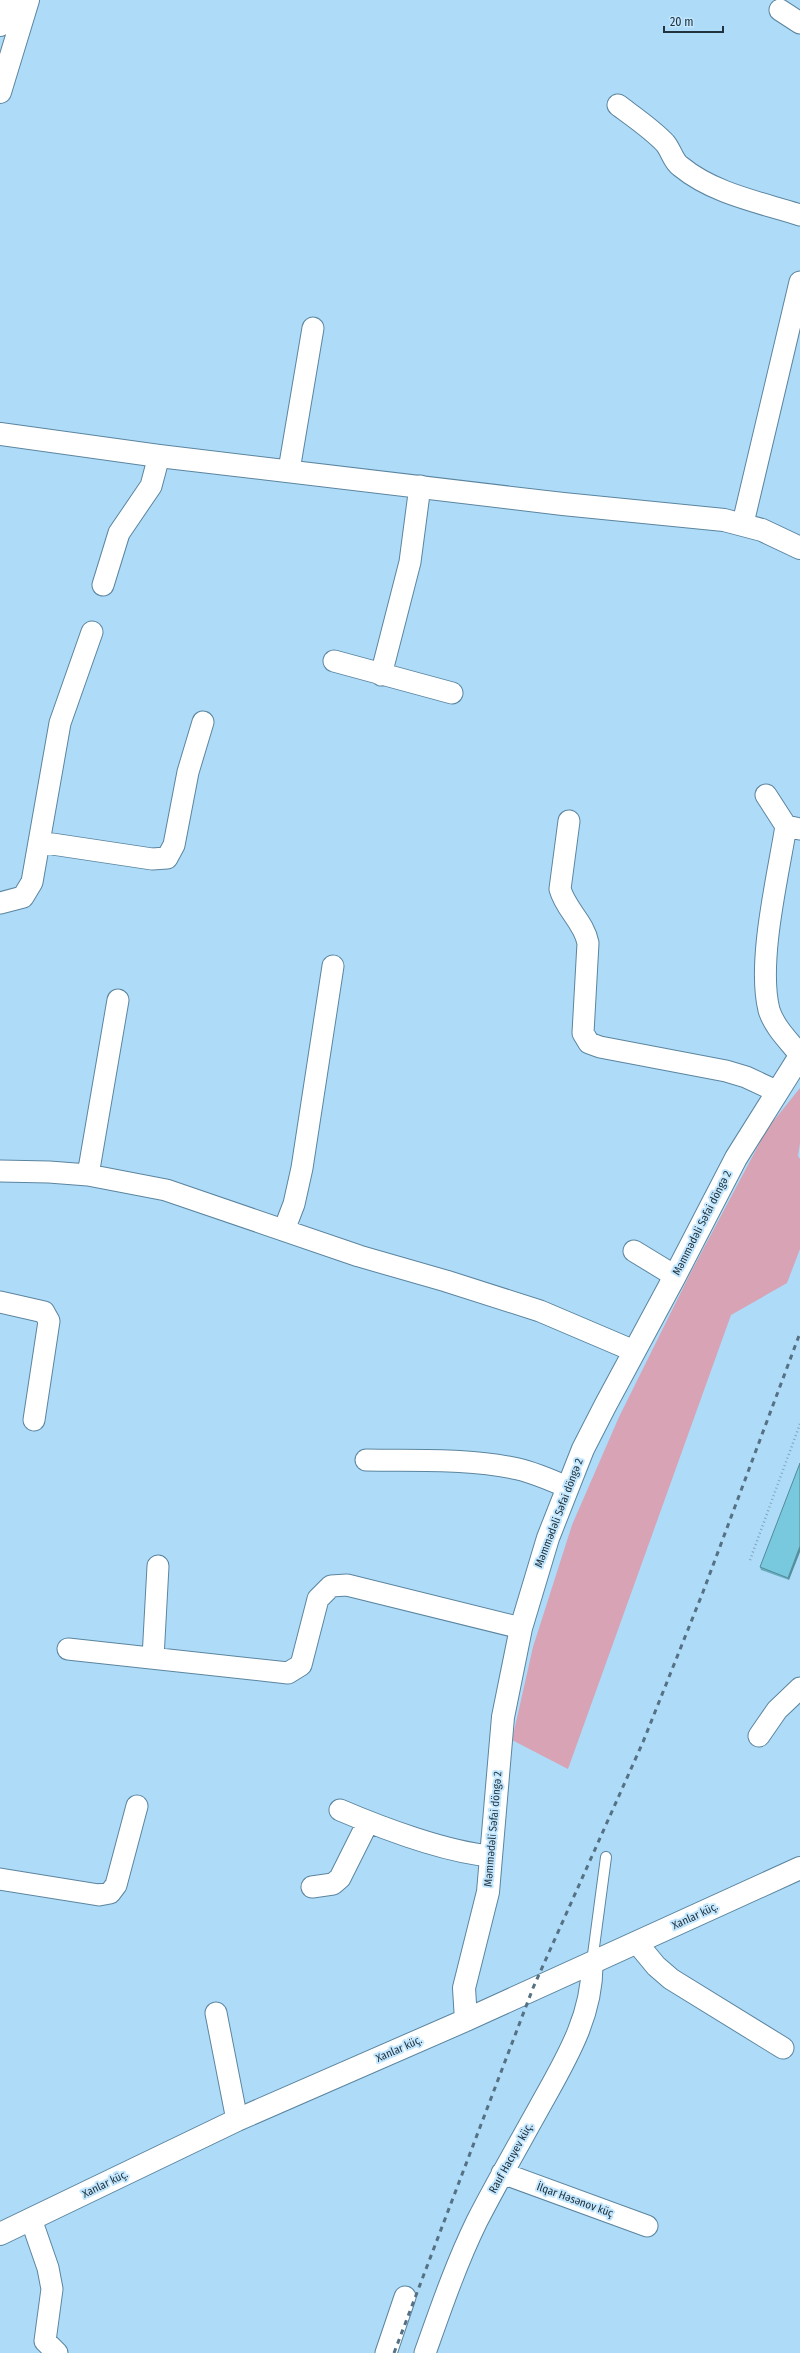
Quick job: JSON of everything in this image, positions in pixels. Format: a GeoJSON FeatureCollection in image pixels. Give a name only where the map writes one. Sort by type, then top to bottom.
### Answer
{"type":"FeatureCollection","features":[{"type":"Feature","properties":{"kind":"street"},"geometry":{"type":"LineString","coordinates":[[0,25],[8,0]]}},
{"type":"Feature","properties":{"kind":"street"},"geometry":{"type":"LineString","coordinates":[[0,92],[28,0]]}},
{"type":"Feature","properties":{"kind":"street"},"geometry":{"type":"LineString","coordinates":[[780,10],[800,23]]}},
{"type":"Feature","properties":{"kind":"street"},"geometry":{"type":"LineString","coordinates":[[618,104],[667,145],[678,165],[704,183],[717,190],[800,215]]}},
{"type":"Feature","properties":{"kind":"street"},"geometry":{"type":"LineString","coordinates":[[743,523],[800,282]]}},
{"type":"Feature","properties":{"kind":"street"},"geometry":{"type":"LineString","coordinates":[[289,470],[313,328]]}},
{"type":"Feature","properties":{"kind":"street"},"geometry":{"type":"LineString","coordinates":[[0,434],[159,456],[743,523],[762,530],[800,548]]}},
{"type":"Feature","properties":{"kind":"street"},"geometry":{"type":"LineString","coordinates":[[103,585],[119,533],[151,486],[159,456]]}},
{"type":"Feature","properties":{"kind":"street"},"geometry":{"type":"LineString","coordinates":[[380,675],[410,562],[420,486]]}},
{"type":"Feature","properties":{"kind":"street"},"geometry":{"type":"LineString","coordinates":[[0,903],[23,897],[32,882],[60,723],[92,632]]}},
{"type":"Feature","properties":{"kind":"street"},"geometry":{"type":"LineString","coordinates":[[334,661],[380,675],[452,693]]}},
{"type":"Feature","properties":{"kind":"street"},"geometry":{"type":"LineString","coordinates":[[39,842],[152,859],[167,858],[174,845],[188,772],[203,722]]}},
{"type":"Feature","properties":{"kind":"street"},"geometry":{"type":"LineString","coordinates":[[766,795],[793,827],[772,909],[766,974],[769,1011],[776,1024],[800,1056]]}},
{"type":"Feature","properties":{"kind":"street"},"geometry":{"type":"LineString","coordinates":[[569,821],[560,889],[563,900],[586,932],[588,943],[582,1033],[589,1043],[600,1047],[726,1071],[746,1077],[776,1091]]}},
{"type":"Feature","properties":{"kind":"street"},"geometry":{"type":"LineString","coordinates":[[284,1230],[294,1204],[302,1168],[333,966]]}},
{"type":"Feature","properties":{"kind":"street"},"geometry":{"type":"LineString","coordinates":[[88,1175],[118,1000]]}},
{"type":"Feature","properties":{"kind":"street","name":"Məmmədəli Səfai döngə 2"},"geometry":{"type":"LineString","coordinates":[[466,2020],[464,1988],[488,1892],[503,1717],[521,1628],[532,1584],[567,1487],[593,1430],[736,1158],[776,1091],[800,1056]]}},
{"type":"Feature","properties":{"kind":"street"},"geometry":{"type":"LineString","coordinates":[[0,1171],[50,1172],[88,1175],[166,1190],[359,1256],[540,1311],[634,1351]]}},
{"type":"Feature","properties":{"kind":"street"},"geometry":{"type":"LineString","coordinates":[[634,1251],[675,1276]]}},
{"type":"Feature","properties":{"kind":"street"},"geometry":{"type":"LineString","coordinates":[[0,1302],[44,1312],[49,1321],[34,1420]]}},
{"type":"Feature","properties":{"kind":"street"},"geometry":{"type":"LineString","coordinates":[[366,1460],[489,1464],[518,1469],[567,1487]]}},
{"type":"Feature","properties":{"kind":"street"},"geometry":{"type":"LineString","coordinates":[[153,1658],[158,1566]]}},
{"type":"Feature","properties":{"kind":"street"},"geometry":{"type":"LineString","coordinates":[[68,1649],[288,1673],[300,1665],[318,1599],[331,1586],[347,1586],[521,1628]]}},
{"type":"Feature","properties":{"kind":"street"},"geometry":{"type":"LineString","coordinates":[[759,1736],[777,1710],[800,1688]]}},
{"type":"Feature","properties":{"kind":"street"},"geometry":{"type":"LineString","coordinates":[[0,1879],[99,1895],[110,1893],[116,1885],[137,1806]]}},
{"type":"Feature","properties":{"kind":"street"},"geometry":{"type":"LineString","coordinates":[[340,1810],[368,1822],[458,1850],[491,1856]]}},
{"type":"Feature","properties":{"kind":"street"},"geometry":{"type":"LineString","coordinates":[[312,1887],[333,1884],[340,1878],[368,1822]]}},
{"type":"Feature","properties":{"kind":"street","name":"Xanlar küç."},"geometry":{"type":"LineString","coordinates":[[0,2234],[236,2120],[466,2020],[800,1868]]}},
{"type":"Feature","properties":{"kind":"street"},"geometry":{"type":"LineString","coordinates":[[637,1943],[656,1966],[671,1979],[783,2048]]}},
{"type":"Feature","properties":{"kind":"street","name":"Rauf Hacıyev küç."},"geometry":{"type":"LineString","coordinates":[[424,2353],[458,2261],[502,2173],[562,2066],[580,2027],[592,1985],[592,1963]]}},
{"type":"Feature","properties":{"kind":"street"},"geometry":{"type":"LineString","coordinates":[[216,2013],[236,2120]]}},
{"type":"Feature","properties":{"kind":"street","name":"İlqar Həsənov küç"},"geometry":{"type":"LineString","coordinates":[[502,2173],[647,2226]]}},
{"type":"Feature","properties":{"kind":"street"},"geometry":{"type":"LineString","coordinates":[[31,2219],[48,2268],[52,2289],[45,2349]]}},
{"type":"Feature","properties":{"kind":"street"},"geometry":{"type":"LineString","coordinates":[[386,2353],[405,2297]]}},
{"type":"Feature","properties":{"kind":"lane"},"geometry":{"type":"LineString","coordinates":[[592,1963],[606,1858]]}},
{"type":"Feature","properties":{"kind":"path"},"geometry":{"type":"LineString","coordinates":[[750,1560],[800,1424]]}},
{"type":"Feature","properties":{"kind":"shaded area"},"geometry":{"type":"Polygon","coordinates":[[[800,1088],[800,1143],[798,1156],[800,1159],[800,1249],[787,1283],[731,1315],[568,1769],[512,1740],[533,1647],[572,1525],[619,1417],[690,1274],[767,1129],[800,1088]]]}},
{"type":"Feature","properties":{"kind":"building"},"geometry":{"type":"Polygon","coordinates":[[[800,1463],[800,1546],[788,1578],[760,1567],[800,1463]]]}},
{"type":"Feature","properties":{"kind":"railway"},"geometry":{"type":"LineString","coordinates":[[394,2353],[533,1988],[643,1742],[703,1592],[800,1333]]}}]}
